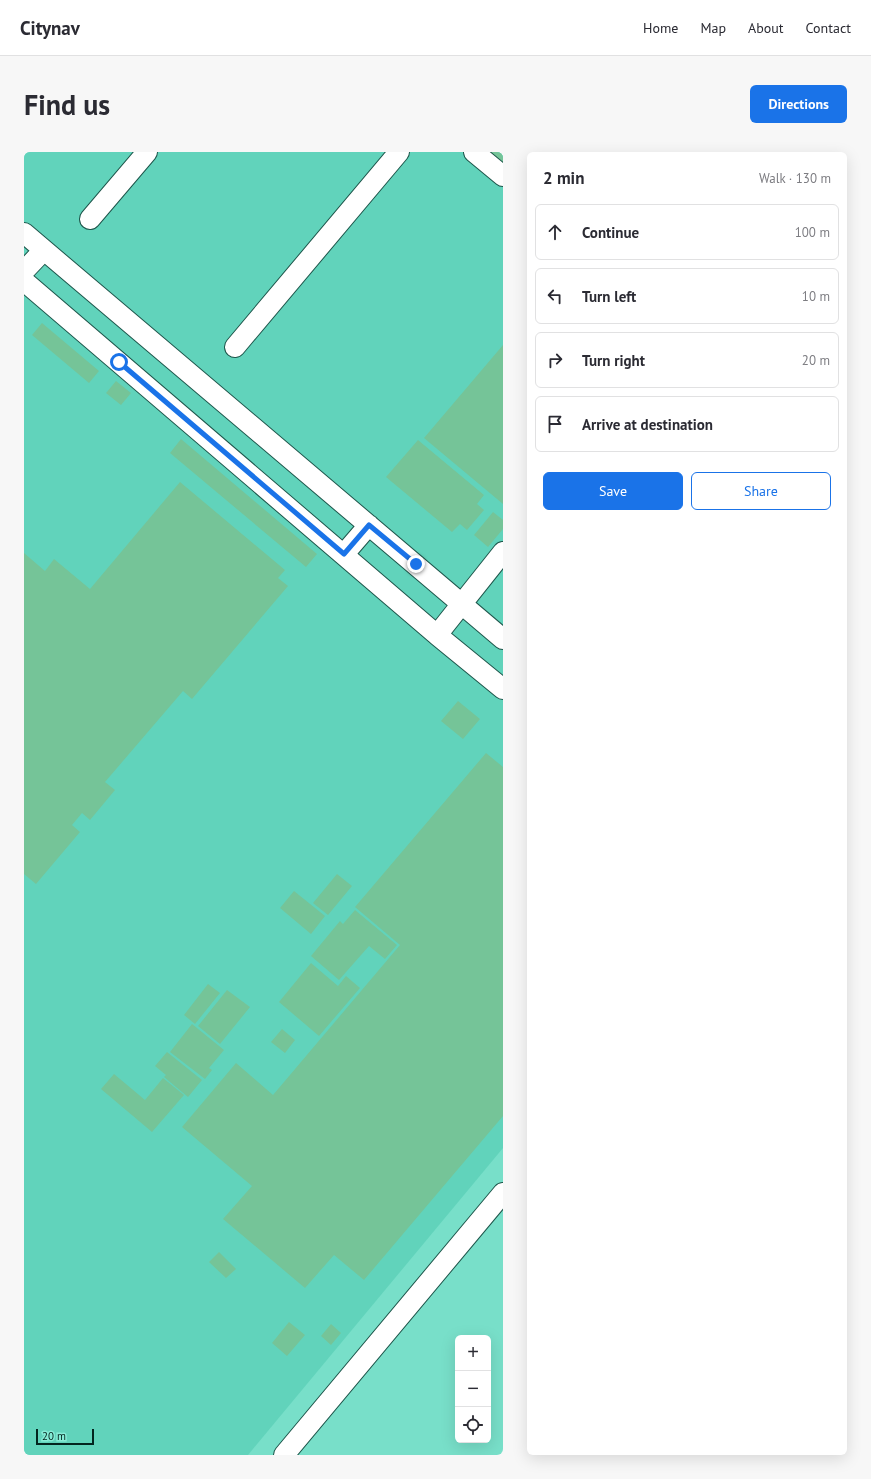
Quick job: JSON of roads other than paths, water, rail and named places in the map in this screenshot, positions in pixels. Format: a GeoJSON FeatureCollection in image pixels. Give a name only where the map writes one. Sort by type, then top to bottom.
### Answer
{"type":"FeatureCollection","features":[{"type":"Feature","properties":{"kind":"street"},"geometry":{"type":"LineString","coordinates":[[90,219],[147,152]]}},
{"type":"Feature","properties":{"kind":"street"},"geometry":{"type":"LineString","coordinates":[[235,347],[399,152]]}},
{"type":"Feature","properties":{"kind":"street"},"geometry":{"type":"LineString","coordinates":[[474,152],[503,176]]}},
{"type":"Feature","properties":{"kind":"street"},"geometry":{"type":"LineString","coordinates":[[24,233],[503,639]]}},
{"type":"Feature","properties":{"kind":"street"},"geometry":{"type":"LineString","coordinates":[[24,271],[44,250]]}},
{"type":"Feature","properties":{"kind":"street"},"geometry":{"type":"LineString","coordinates":[[24,280],[344,554],[436,635],[503,689]]}},
{"type":"Feature","properties":{"kind":"street"},"geometry":{"type":"LineString","coordinates":[[344,554],[369,525]]}},
{"type":"Feature","properties":{"kind":"street"},"geometry":{"type":"LineString","coordinates":[[436,635],[503,552]]}},
{"type":"Feature","properties":{"kind":"street"},"geometry":{"type":"LineString","coordinates":[[284,1455],[503,1193]]}}]}
